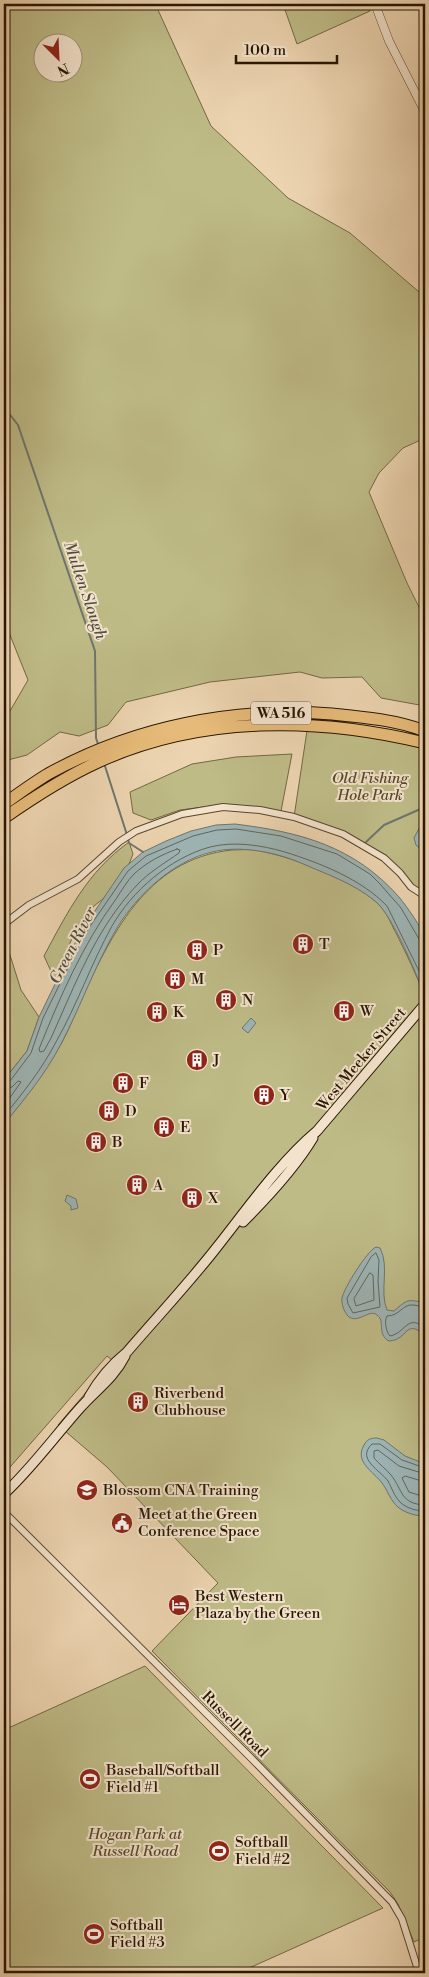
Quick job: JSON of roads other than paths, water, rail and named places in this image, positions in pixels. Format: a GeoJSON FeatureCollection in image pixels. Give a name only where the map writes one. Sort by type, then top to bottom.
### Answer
{"type":"FeatureCollection","features":[{"type":"Feature","properties":{"kind":"highway","name":"WA 516"},"geometry":{"type":"LineString","coordinates":[[4,818],[63,780],[138,741],[188,722],[246,714],[308,713],[359,716],[415,727],[425,731]]}},
{"type":"Feature","properties":{"kind":"highway","name":"WA 516"},"geometry":{"type":"LineString","coordinates":[[4,804],[61,768],[95,751],[138,741],[198,732],[245,726],[308,724],[356,729],[425,743]]}},
{"type":"Feature","properties":{"kind":"main road","name":"West Meeker Street"},"geometry":{"type":"LineString","coordinates":[[4,1494],[89,1398],[112,1377],[128,1352],[216,1248],[247,1208],[302,1144],[317,1131],[425,1004]]}},
{"type":"Feature","properties":{"kind":"main road","name":"West Meeker Street"},"geometry":{"type":"LineString","coordinates":[[216,1248],[256,1208],[307,1148],[317,1131]]}},
{"type":"Feature","properties":{"kind":"street"},"geometry":{"type":"LineString","coordinates":[[375,4],[389,40],[425,112]]}},
{"type":"Feature","properties":{"kind":"street"},"geometry":{"type":"LineString","coordinates":[[4,924],[30,905],[78,879],[119,842],[136,831],[182,814],[223,807],[260,810],[294,817],[344,834],[372,850],[391,864],[414,890],[425,896]]}},
{"type":"Feature","properties":{"kind":"street","name":"Russell Road"},"geometry":{"type":"LineString","coordinates":[[4,1512],[223,1730],[392,1902],[402,1919],[419,1973]]}},
{"type":"Feature","properties":{"kind":"water"},"geometry":{"type":"Polygon","coordinates":[[[425,817],[425,853],[416,845],[414,838],[425,817]]]}},
{"type":"Feature","properties":{"kind":"water"},"geometry":{"type":"Polygon","coordinates":[[[235,824],[282,832],[324,844],[364,865],[382,880],[406,906],[418,923],[423,935],[426,945],[425,997],[389,918],[375,901],[358,889],[301,863],[269,853],[234,849],[198,856],[170,871],[157,881],[125,916],[102,956],[55,1055],[35,1086],[4,1124],[4,1080],[27,1051],[39,1017],[80,933],[124,868],[143,852],[191,831],[216,825],[235,824]]]}},
{"type":"Feature","properties":{"kind":"water"},"geometry":{"type":"Polygon","coordinates":[[[251,1018],[256,1023],[248,1033],[242,1028],[251,1018]]]}},
{"type":"Feature","properties":{"kind":"water"},"geometry":{"type":"Polygon","coordinates":[[[67,1195],[76,1199],[78,1208],[71,1210],[71,1206],[65,1201],[67,1195]]]}},
{"type":"Feature","properties":{"kind":"water"},"geometry":{"type":"Polygon","coordinates":[[[376,1247],[380,1248],[383,1255],[384,1295],[387,1310],[394,1311],[408,1301],[425,1303],[425,1335],[418,1330],[410,1329],[395,1340],[389,1341],[383,1335],[380,1318],[374,1313],[355,1319],[348,1316],[345,1312],[342,1302],[344,1293],[362,1262],[376,1247]]]}},
{"type":"Feature","properties":{"kind":"water"},"geometry":{"type":"Polygon","coordinates":[[[377,1438],[384,1440],[405,1456],[425,1464],[425,1516],[411,1514],[398,1507],[382,1483],[366,1466],[361,1456],[365,1443],[369,1439],[377,1438]]]}},
{"type":"Feature","properties":{"kind":"waterway","name":"Mullen Slough"},"geometry":{"type":"LineString","coordinates":[[4,407],[18,425],[95,651],[96,738],[99,747]]}},
{"type":"Feature","properties":{"kind":"waterway","name":"Mullen Slough"},"geometry":{"type":"LineString","coordinates":[[104,763],[127,835]]}},
{"type":"Feature","properties":{"kind":"waterway"},"geometry":{"type":"LineString","coordinates":[[366,842],[384,825],[425,807]]}},
{"type":"Feature","properties":{"kind":"waterway","name":"Mullen Slough"},"geometry":{"type":"LineString","coordinates":[[128,839],[129,843],[143,852]]}},
{"type":"Feature","properties":{"kind":"place","name":"T"},"geometry":{"type":"Point","coordinates":[303,944]}},
{"type":"Feature","properties":{"kind":"place","name":"P"},"geometry":{"type":"Point","coordinates":[197,950]}},
{"type":"Feature","properties":{"kind":"place","name":"M"},"geometry":{"type":"Point","coordinates":[175,979]}},
{"type":"Feature","properties":{"kind":"place","name":"N"},"geometry":{"type":"Point","coordinates":[226,1000]}},
{"type":"Feature","properties":{"kind":"place","name":"W"},"geometry":{"type":"Point","coordinates":[344,1011]}},
{"type":"Feature","properties":{"kind":"place","name":"K"},"geometry":{"type":"Point","coordinates":[157,1012]}},
{"type":"Feature","properties":{"kind":"place","name":"J"},"geometry":{"type":"Point","coordinates":[197,1060]}},
{"type":"Feature","properties":{"kind":"place","name":"F"},"geometry":{"type":"Point","coordinates":[123,1083]}},
{"type":"Feature","properties":{"kind":"place","name":"Y"},"geometry":{"type":"Point","coordinates":[264,1095]}},
{"type":"Feature","properties":{"kind":"place","name":"D"},"geometry":{"type":"Point","coordinates":[109,1111]}},
{"type":"Feature","properties":{"kind":"place","name":"E"},"geometry":{"type":"Point","coordinates":[164,1127]}},
{"type":"Feature","properties":{"kind":"place","name":"B"},"geometry":{"type":"Point","coordinates":[96,1142]}},
{"type":"Feature","properties":{"kind":"place","name":"A"},"geometry":{"type":"Point","coordinates":[137,1185]}},
{"type":"Feature","properties":{"kind":"place","name":"X"},"geometry":{"type":"Point","coordinates":[192,1198]}},
{"type":"Feature","properties":{"kind":"place","name":"Riverbend Clubhouse"},"geometry":{"type":"Point","coordinates":[138,1402]}},
{"type":"Feature","properties":{"kind":"place","name":"Blossom CNA Training"},"geometry":{"type":"Point","coordinates":[87,1490]}},
{"type":"Feature","properties":{"kind":"place","name":"Meet at the Green Conference Space"},"geometry":{"type":"Point","coordinates":[122,1523]}},
{"type":"Feature","properties":{"kind":"place","name":"Best Western Plaza by the Green"},"geometry":{"type":"Point","coordinates":[179,1605]}},
{"type":"Feature","properties":{"kind":"place","name":"Baseball/Softball Field #1"},"geometry":{"type":"Point","coordinates":[90,1779]}},
{"type":"Feature","properties":{"kind":"place","name":"Softball Field #2"},"geometry":{"type":"Point","coordinates":[219,1851]}},
{"type":"Feature","properties":{"kind":"place","name":"Softball Field #3"},"geometry":{"type":"Point","coordinates":[94,1934]}},
{"type":"Feature","properties":{"kind":"park label","name":"Old Fishing Hole Park"},"geometry":{"type":"Point","coordinates":[370,786]}},
{"type":"Feature","properties":{"kind":"park label","name":"Hogan Park at Russell Road"},"geometry":{"type":"Point","coordinates":[135,1842]}},
{"type":"Feature","properties":{"kind":"water label","name":"Green River"},"geometry":{"type":"Point","coordinates":[72,945]}}]}
